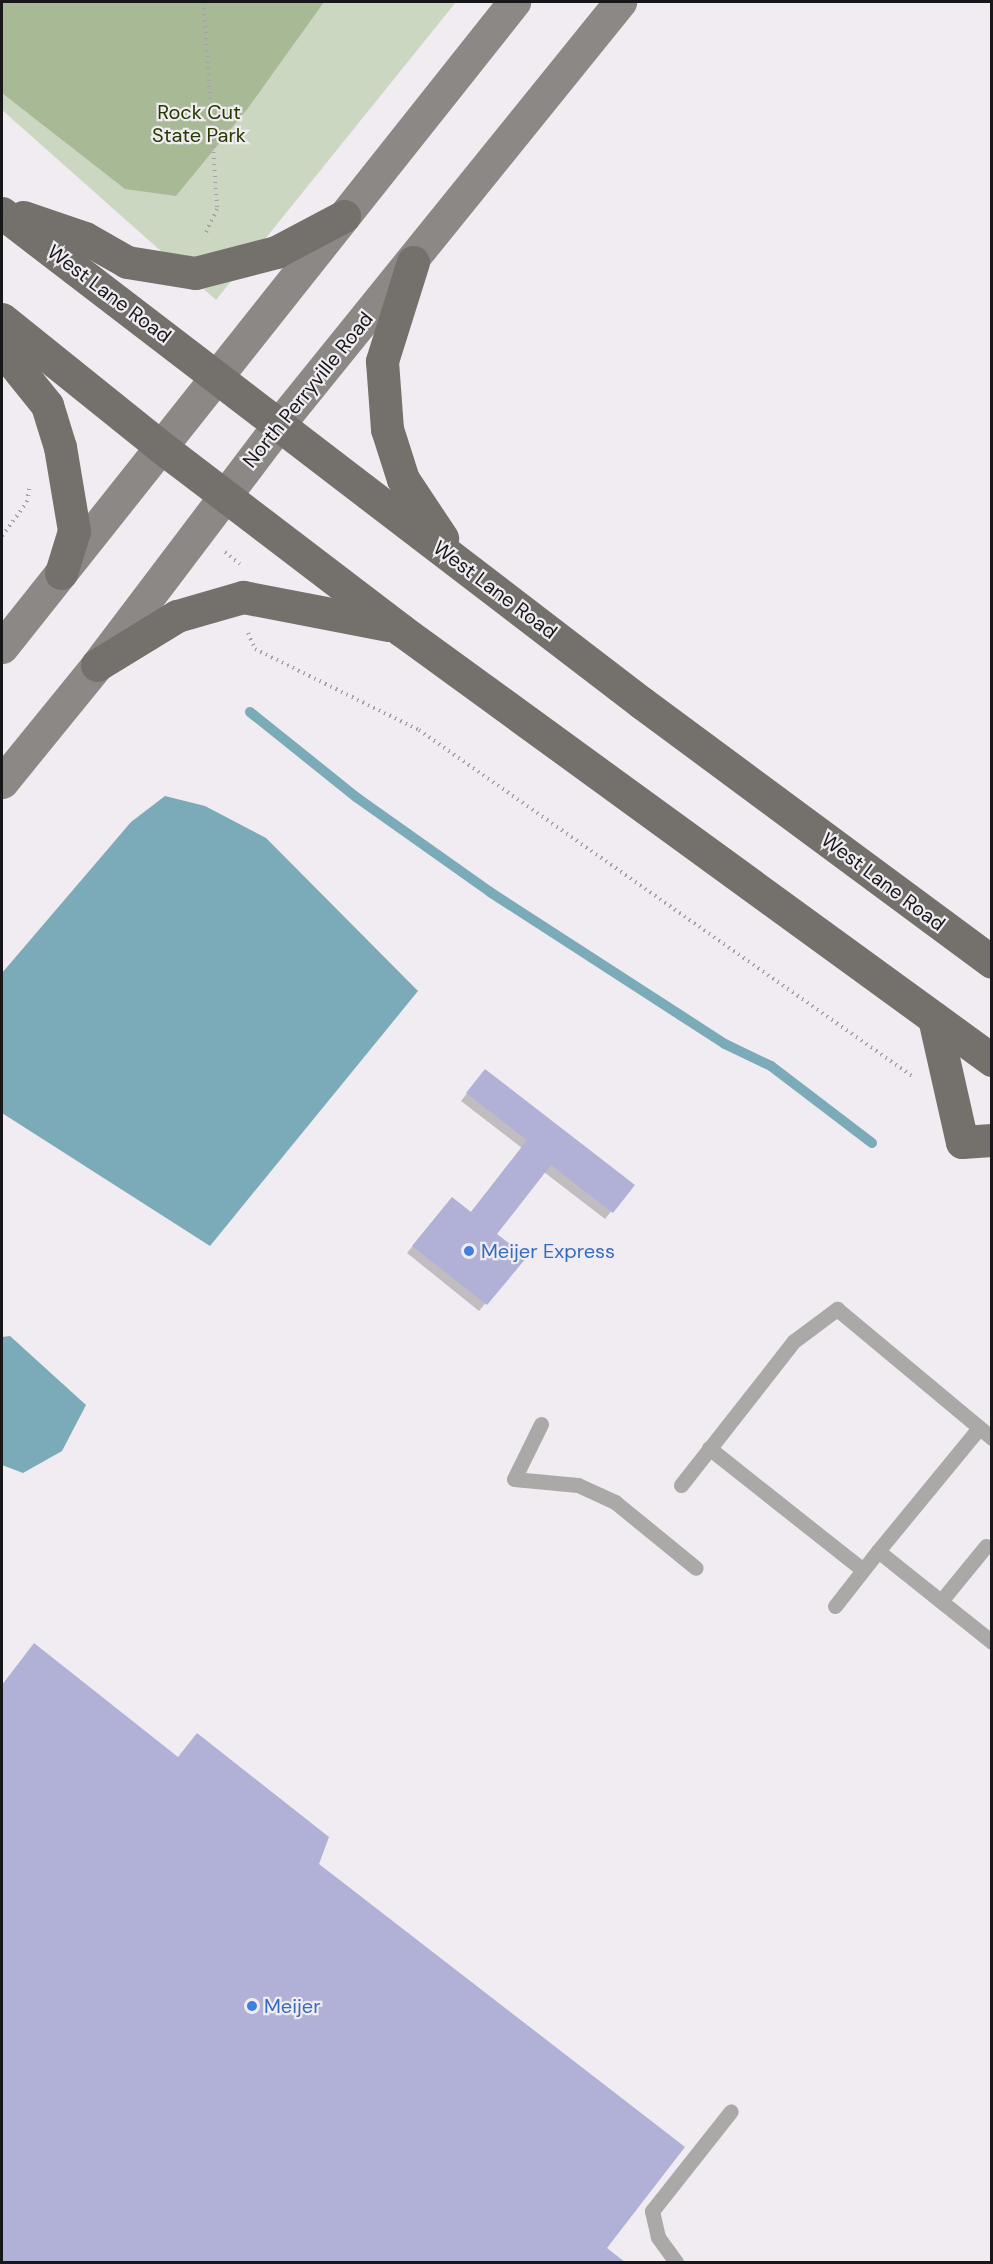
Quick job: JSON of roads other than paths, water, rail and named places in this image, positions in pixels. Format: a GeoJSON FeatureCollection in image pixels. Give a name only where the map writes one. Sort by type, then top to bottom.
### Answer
{"type":"FeatureCollection","features":[{"type":"Feature","properties":{"kind":"main road"},"geometry":{"type":"LineString","coordinates":[[2,647],[514,2]]}},
{"type":"Feature","properties":{"kind":"main road","name":"North Perryville Road"},"geometry":{"type":"LineString","coordinates":[[2,782],[97,665],[279,424],[620,2]]}},
{"type":"Feature","properties":{"kind":"main road"},"geometry":{"type":"LineString","coordinates":[[2,212],[85,238],[127,262],[195,273],[276,252],[344,216]]}},
{"type":"Feature","properties":{"kind":"main road","name":"West Lane Road"},"geometry":{"type":"LineString","coordinates":[[2,212],[218,375],[456,560],[992,962]]}},
{"type":"Feature","properties":{"kind":"main road"},"geometry":{"type":"LineString","coordinates":[[412,262],[382,361],[387,429],[403,478],[456,560]]}},
{"type":"Feature","properties":{"kind":"main road"},"geometry":{"type":"LineString","coordinates":[[2,319],[161,447],[401,630],[992,1060]]}},
{"type":"Feature","properties":{"kind":"main road"},"geometry":{"type":"LineString","coordinates":[[2,349],[47,405],[60,447],[74,531],[60,573]]}},
{"type":"Feature","properties":{"kind":"main road"},"geometry":{"type":"LineString","coordinates":[[97,665],[177,616],[243,597],[370,619],[401,630]]}},
{"type":"Feature","properties":{"kind":"main road"},"geometry":{"type":"LineString","coordinates":[[934,1018],[962,1142],[992,1140]]}},
{"type":"Feature","properties":{"kind":"lane"},"geometry":{"type":"LineString","coordinates":[[957,938],[992,942]]}},
{"type":"Feature","properties":{"kind":"lane"},"geometry":{"type":"LineString","coordinates":[[681,1485],[794,1341],[837,1309],[992,1438]]}},
{"type":"Feature","properties":{"kind":"lane"},"geometry":{"type":"LineString","coordinates":[[542,1424],[514,1479],[578,1485],[615,1502],[696,1568]]}},
{"type":"Feature","properties":{"kind":"lane"},"geometry":{"type":"LineString","coordinates":[[835,1606],[979,1428]]}},
{"type":"Feature","properties":{"kind":"lane"},"geometry":{"type":"LineString","coordinates":[[710,1448],[863,1570]]}},
{"type":"Feature","properties":{"kind":"lane"},"geometry":{"type":"LineString","coordinates":[[941,1601],[986,1546]]}},
{"type":"Feature","properties":{"kind":"lane"},"geometry":{"type":"LineString","coordinates":[[878,1551],[991,1642]]}},
{"type":"Feature","properties":{"kind":"lane"},"geometry":{"type":"LineString","coordinates":[[676,2262],[657,2237],[652,2211],[731,2111]]}},
{"type":"Feature","properties":{"kind":"water"},"geometry":{"type":"Polygon","coordinates":[[[165,796],[205,806],[266,838],[418,991],[210,1246],[2,1113],[2,973],[131,822],[165,796]]]}},
{"type":"Feature","properties":{"kind":"water"},"geometry":{"type":"Polygon","coordinates":[[[10,1336],[86,1405],[62,1451],[23,1473],[2,1465],[2,1337],[10,1336]]]}},
{"type":"Feature","properties":{"kind":"waterway"},"geometry":{"type":"LineString","coordinates":[[250,712],[356,797],[490,892],[725,1044],[771,1066],[872,1143]]}},
{"type":"Feature","properties":{"kind":"place","name":"Meijer Express"},"geometry":{"type":"Point","coordinates":[469,1251]}},
{"type":"Feature","properties":{"kind":"place","name":"Meijer"},"geometry":{"type":"Point","coordinates":[252,2006]}},
{"type":"Feature","properties":{"kind":"park label","name":"Rock Cut State Park"},"geometry":{"type":"Point","coordinates":[199,124]}}]}
